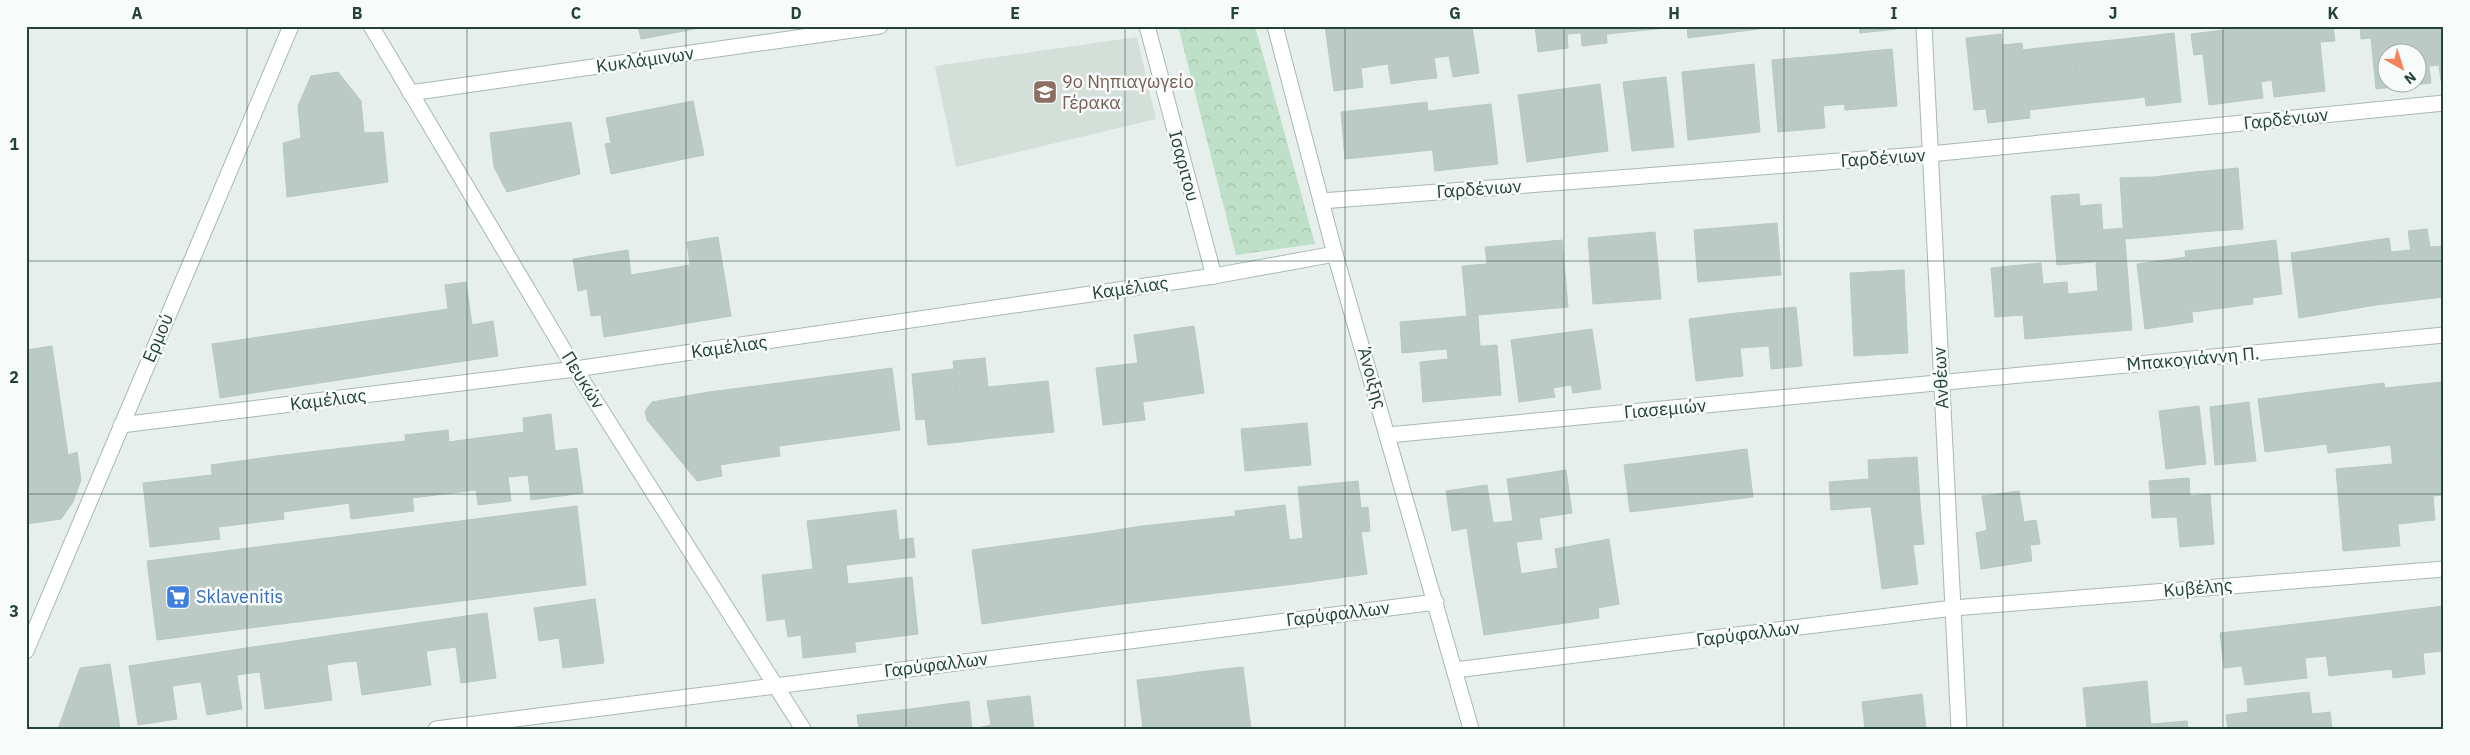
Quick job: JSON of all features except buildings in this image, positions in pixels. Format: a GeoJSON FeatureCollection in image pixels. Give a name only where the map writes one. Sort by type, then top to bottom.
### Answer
{"type":"FeatureCollection","features":[{"type":"Feature","properties":{"kind":"street","name":"Ερμού"},"geometry":{"type":"LineString","coordinates":[[26,651],[291,26]]}},
{"type":"Feature","properties":{"kind":"street","name":"Πευκών"},"geometry":{"type":"LineString","coordinates":[[370,26],[576,369],[803,729]]}},
{"type":"Feature","properties":{"kind":"street","name":"Κυκλάμινων"},"geometry":{"type":"LineString","coordinates":[[410,93],[880,26]]}},
{"type":"Feature","properties":{"kind":"street","name":"Ισαριτου"},"geometry":{"type":"LineString","coordinates":[[1147,26],[1214,276]]}},
{"type":"Feature","properties":{"kind":"street","name":"Άνοιξης"},"geometry":{"type":"LineString","coordinates":[[1275,26],[1335,254],[1471,729]]}},
{"type":"Feature","properties":{"kind":"street","name":"Ανθέων"},"geometry":{"type":"LineString","coordinates":[[1924,26],[1959,729]]}},
{"type":"Feature","properties":{"kind":"street","name":"Γαρδένιων"},"geometry":{"type":"LineString","coordinates":[[1321,201],[1930,154],[2444,103]]}},
{"type":"Feature","properties":{"kind":"street","name":"Καμέλιας"},"geometry":{"type":"LineString","coordinates":[[121,425],[576,369],[1214,276],[1335,254]]}},
{"type":"Feature","properties":{"kind":"street","name":"Μπακογιάννη Π."},"geometry":{"type":"LineString","coordinates":[[1942,383],[2444,335]]}},
{"type":"Feature","properties":{"kind":"street","name":"Γιασεμιών"},"geometry":{"type":"LineString","coordinates":[[1388,435],[1942,383]]}},
{"type":"Feature","properties":{"kind":"street","name":"Κυβέλης"},"geometry":{"type":"LineString","coordinates":[[1953,608],[2444,569]]}},
{"type":"Feature","properties":{"kind":"street","name":"Γαρύφαλλων"},"geometry":{"type":"LineString","coordinates":[[436,729],[1436,602]]}},
{"type":"Feature","properties":{"kind":"street","name":"Γαρύφαλλων"},"geometry":{"type":"LineString","coordinates":[[1455,670],[1953,608]]}},
{"type":"Feature","properties":{"kind":"shaded area","name":"9ο Νηπιαγωγείο Γέρακα"},"geometry":{"type":"Polygon","coordinates":[[[1137,37],[1156,119],[956,167],[935,66],[1137,37]]]}},
{"type":"Feature","properties":{"kind":"green space"},"geometry":{"type":"Polygon","coordinates":[[[1178,26],[1255,26],[1315,244],[1236,255],[1178,26]]]}},
{"type":"Feature","properties":{"kind":"place","name":"9ο Νηπιαγωγείο Γέρακα"},"geometry":{"type":"Point","coordinates":[1045,92]}},
{"type":"Feature","properties":{"kind":"place","name":"Sklavenitis"},"geometry":{"type":"Point","coordinates":[178,597]}}]}
